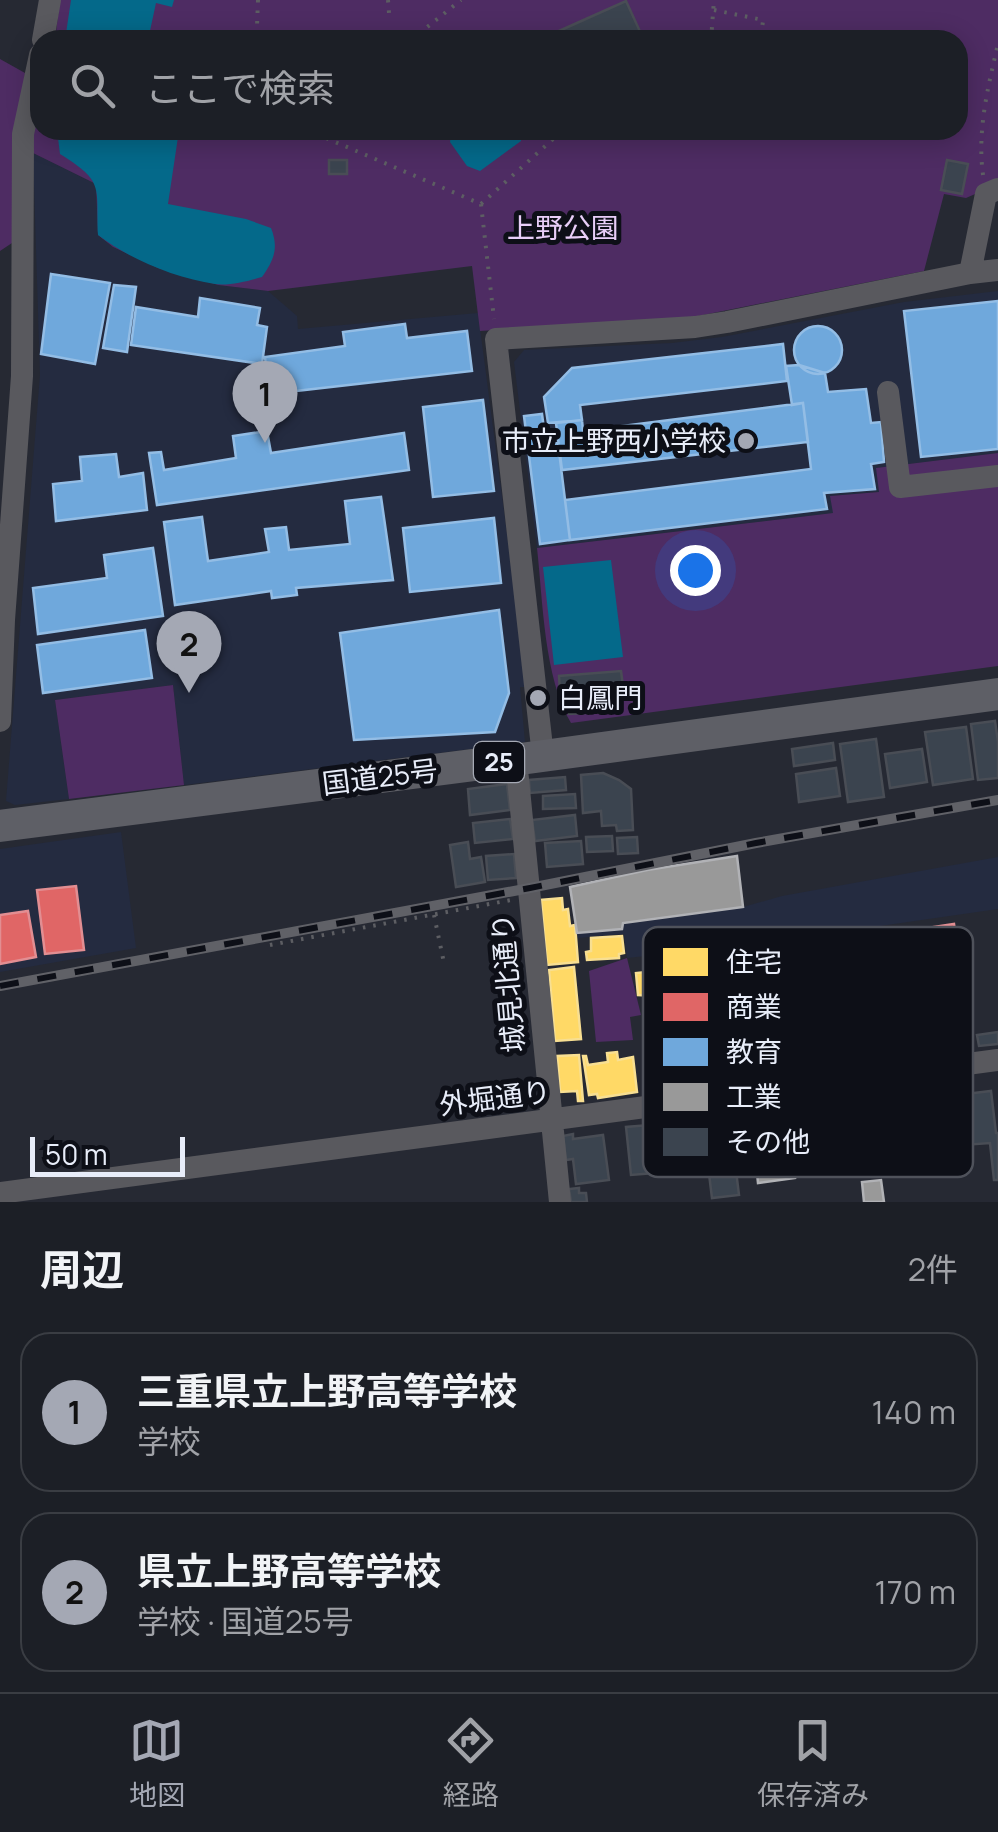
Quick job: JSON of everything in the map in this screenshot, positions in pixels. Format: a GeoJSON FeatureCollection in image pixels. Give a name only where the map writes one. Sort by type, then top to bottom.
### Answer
{"type":"FeatureCollection","features":[{"type":"Feature","properties":{"kind":"highway","name":"国道25号"},"geometry":{"type":"LineString","coordinates":[[0,826],[998,694]]}},
{"type":"Feature","properties":{"kind":"street"},"geometry":{"type":"LineString","coordinates":[[45,30],[50,0]]}},
{"type":"Feature","properties":{"kind":"street"},"geometry":{"type":"LineString","coordinates":[[0,720],[22,376],[11,260],[30,104]]}},
{"type":"Feature","properties":{"kind":"street"},"geometry":{"type":"LineString","coordinates":[[970,273],[992,192]]}},
{"type":"Feature","properties":{"kind":"street"},"geometry":{"type":"LineString","coordinates":[[496,339],[694,327],[998,270]]}},
{"type":"Feature","properties":{"kind":"street","name":"城見北通り"},"geometry":{"type":"LineString","coordinates":[[496,339],[530,758],[530,897],[560,1202]]}},
{"type":"Feature","properties":{"kind":"street"},"geometry":{"type":"LineString","coordinates":[[888,392],[900,488],[998,476]]}},
{"type":"Feature","properties":{"kind":"street","name":"外堀通り"},"geometry":{"type":"LineString","coordinates":[[973,1063],[998,1060]]}},
{"type":"Feature","properties":{"kind":"street","name":"外堀通り"},"geometry":{"type":"LineString","coordinates":[[0,1193],[643,1108]]}},
{"type":"Feature","properties":{"kind":"path"},"geometry":{"type":"LineString","coordinates":[[257,30],[258,0]]}},
{"type":"Feature","properties":{"kind":"path"},"geometry":{"type":"LineString","coordinates":[[388,0],[389,14]]}},
{"type":"Feature","properties":{"kind":"path"},"geometry":{"type":"LineString","coordinates":[[424,30],[461,0]]}},
{"type":"Feature","properties":{"kind":"path"},"geometry":{"type":"LineString","coordinates":[[712,30],[714,0]]}},
{"type":"Feature","properties":{"kind":"path"},"geometry":{"type":"LineString","coordinates":[[714,10],[763,20],[762,30]]}},
{"type":"Feature","properties":{"kind":"path"},"geometry":{"type":"LineString","coordinates":[[992,192],[980,154],[984,105],[998,44]]}},
{"type":"Feature","properties":{"kind":"path"},"geometry":{"type":"LineString","coordinates":[[332,140],[481,204]]}},
{"type":"Feature","properties":{"kind":"path"},"geometry":{"type":"LineString","coordinates":[[481,204],[552,140]]}},
{"type":"Feature","properties":{"kind":"path"},"geometry":{"type":"LineString","coordinates":[[481,204],[496,339]]}},
{"type":"Feature","properties":{"kind":"path"},"geometry":{"type":"LineString","coordinates":[[270,945],[530,897]]}},
{"type":"Feature","properties":{"kind":"path"},"geometry":{"type":"LineString","coordinates":[[434,915],[444,962]]}},
{"type":"Feature","properties":{"kind":"shaded area"},"geometry":{"type":"Polygon","coordinates":[[[33,153],[96,184],[98,235],[113,247],[158,268],[218,285],[268,291],[297,316],[298,329],[478,313],[527,687],[520,687],[525,742],[184,785],[173,685],[55,700],[69,799],[15,805],[6,801],[40,375],[33,153]]]}},
{"type":"Feature","properties":{"kind":"shaded area"},"geometry":{"type":"Polygon","coordinates":[[[998,291],[998,453],[877,468],[879,492],[831,496],[834,513],[537,548],[514,362],[524,350],[722,337],[904,302],[998,291]]]}},
{"type":"Feature","properties":{"kind":"shaded area"},"geometry":{"type":"Polygon","coordinates":[[[121,832],[136,948],[0,972],[0,849],[121,832]]]}},
{"type":"Feature","properties":{"kind":"shaded area"},"geometry":{"type":"Polygon","coordinates":[[[737,856],[743,907],[782,896],[998,857],[998,909],[873,927],[643,927],[643,956],[627,958],[624,934],[578,938],[570,887],[737,856]]]}},
{"type":"Feature","properties":{"kind":"green space","name":"上野公園"},"geometry":{"type":"Polygon","coordinates":[[[60,0],[998,0],[998,184],[966,198],[944,194],[924,271],[693,317],[480,331],[472,266],[268,291],[218,285],[158,268],[113,247],[98,235],[96,184],[33,153],[33,140],[968,140],[968,30],[56,30],[60,0]]]}},
{"type":"Feature","properties":{"kind":"green space"},"geometry":{"type":"Polygon","coordinates":[[[0,59],[25,73],[12,243],[0,251],[0,59]]]}},
{"type":"Feature","properties":{"kind":"green space"},"geometry":{"type":"Polygon","coordinates":[[[998,453],[998,666],[571,723],[550,662],[537,548],[833,513],[830,496],[879,492],[876,468],[998,453]]]}},
{"type":"Feature","properties":{"kind":"green space"},"geometry":{"type":"Polygon","coordinates":[[[173,685],[184,785],[69,799],[55,700],[173,685]]]}},
{"type":"Feature","properties":{"kind":"green space"},"geometry":{"type":"Polygon","coordinates":[[[627,958],[641,1015],[630,1017],[633,1040],[596,1042],[589,971],[627,958]]]}},
{"type":"Feature","properties":{"kind":"water"},"geometry":{"type":"Polygon","coordinates":[[[71,0],[174,0],[172,7],[156,3],[150,30],[66,30],[71,0]]]}},
{"type":"Feature","properties":{"kind":"water"},"geometry":{"type":"Polygon","coordinates":[[[58,140],[178,140],[168,204],[246,219],[271,228],[275,242],[270,265],[262,277],[220,284],[184,277],[138,259],[98,235],[95,187],[85,172],[60,154],[58,140]]]}},
{"type":"Feature","properties":{"kind":"water"},"geometry":{"type":"Polygon","coordinates":[[[521,140],[480,171],[467,166],[450,142],[521,140]]]}},
{"type":"Feature","properties":{"kind":"water"},"geometry":{"type":"Polygon","coordinates":[[[611,560],[623,657],[554,665],[543,567],[611,560]]]}},
{"type":"Feature","properties":{"kind":"building: 住宅"},"geometry":{"type":"Polygon","coordinates":[[[562,898],[570,926],[575,925],[578,962],[547,965],[541,900],[562,898]]]}},
{"type":"Feature","properties":{"kind":"building: 住宅"},"geometry":{"type":"Polygon","coordinates":[[[622,936],[624,953],[619,958],[587,960],[591,938],[622,936]]]}},
{"type":"Feature","properties":{"kind":"building: 住宅"},"geometry":{"type":"Polygon","coordinates":[[[574,967],[581,1039],[555,1041],[549,970],[574,967]]]}},
{"type":"Feature","properties":{"kind":"building: 住宅"},"geometry":{"type":"Polygon","coordinates":[[[643,972],[643,995],[638,995],[636,973],[643,972]]]}},
{"type":"Feature","properties":{"kind":"building: 住宅"},"geometry":{"type":"Polygon","coordinates":[[[617,1052],[618,1060],[633,1057],[637,1092],[598,1098],[597,1094],[589,1095],[583,1056],[588,1065],[608,1062],[607,1053],[617,1052]]]}},
{"type":"Feature","properties":{"kind":"building: 住宅"},"geometry":{"type":"Polygon","coordinates":[[[579,1055],[583,1101],[578,1101],[577,1091],[560,1092],[557,1056],[579,1055]]]}},
{"type":"Feature","properties":{"kind":"building: 商業"},"geometry":{"type":"Polygon","coordinates":[[[76,886],[84,950],[45,954],[37,890],[76,886]]]}},
{"type":"Feature","properties":{"kind":"building: 商業"},"geometry":{"type":"Polygon","coordinates":[[[28,911],[36,957],[0,964],[0,915],[28,911]]]}},
{"type":"Feature","properties":{"kind":"building: 教育"},"geometry":{"type":"Polygon","coordinates":[[[51,274],[110,283],[95,364],[41,354],[51,274]]]}},
{"type":"Feature","properties":{"kind":"building: 教育"},"geometry":{"type":"Polygon","coordinates":[[[114,285],[136,287],[127,352],[103,348],[114,285]]]}},
{"type":"Feature","properties":{"kind":"building: 教育"},"geometry":{"type":"Polygon","coordinates":[[[200,298],[260,308],[257,325],[267,327],[262,364],[131,345],[136,307],[198,317],[200,298]]]}},
{"type":"Feature","properties":{"kind":"building: 教育"},"geometry":{"type":"Polygon","coordinates":[[[998,301],[998,449],[921,457],[904,311],[998,301]]]}},
{"type":"Feature","properties":{"kind":"building: 教育"},"geometry":{"type":"Polygon","coordinates":[[[405,324],[407,338],[467,331],[472,371],[269,394],[265,357],[345,346],[343,332],[405,324]]]}},
{"type":"Feature","properties":{"kind":"building: 教育"},"geometry":{"type":"Polygon","coordinates":[[[818,326],[835,333],[842,350],[835,367],[818,374],[801,367],[794,350],[801,333],[818,326]]]}},
{"type":"Feature","properties":{"kind":"building: 教育"},"geometry":{"type":"Polygon","coordinates":[[[783,344],[787,381],[580,405],[582,420],[548,423],[544,397],[572,368],[783,344]]]}},
{"type":"Feature","properties":{"kind":"building: 教育"},"geometry":{"type":"Polygon","coordinates":[[[799,365],[825,373],[828,392],[866,389],[871,423],[881,422],[884,462],[871,464],[875,489],[824,493],[827,509],[570,540],[565,500],[811,469],[803,403],[792,405],[786,366],[799,365]]]}},
{"type":"Feature","properties":{"kind":"building: 教育"},"geometry":{"type":"Polygon","coordinates":[[[483,400],[494,491],[433,497],[423,407],[483,400]]]}},
{"type":"Feature","properties":{"kind":"building: 教育"},"geometry":{"type":"Polygon","coordinates":[[[803,403],[808,442],[562,470],[556,423],[582,420],[583,431],[803,403]]]}},
{"type":"Feature","properties":{"kind":"building: 教育"},"geometry":{"type":"Polygon","coordinates":[[[542,414],[546,444],[558,443],[570,540],[540,544],[524,416],[542,414]]]}},
{"type":"Feature","properties":{"kind":"building: 教育"},"geometry":{"type":"Polygon","coordinates":[[[267,431],[271,453],[404,433],[409,470],[157,505],[149,453],[161,452],[164,470],[236,458],[233,436],[267,431]]]}},
{"type":"Feature","properties":{"kind":"building: 教育"},"geometry":{"type":"Polygon","coordinates":[[[116,454],[119,477],[143,473],[147,510],[56,521],[53,484],[82,481],[80,457],[116,454]]]}},
{"type":"Feature","properties":{"kind":"building: 教育"},"geometry":{"type":"Polygon","coordinates":[[[381,497],[393,580],[296,588],[297,595],[272,598],[271,591],[175,605],[164,522],[202,517],[208,561],[269,552],[265,529],[286,527],[289,550],[350,544],[345,501],[381,497]]]}},
{"type":"Feature","properties":{"kind":"building: 教育"},"geometry":{"type":"Polygon","coordinates":[[[494,518],[501,583],[410,592],[403,528],[494,518]]]}},
{"type":"Feature","properties":{"kind":"building: 教育"},"geometry":{"type":"Polygon","coordinates":[[[153,548],[163,616],[38,634],[33,588],[107,578],[104,555],[153,548]]]}},
{"type":"Feature","properties":{"kind":"building: 教育"},"geometry":{"type":"Polygon","coordinates":[[[499,610],[509,693],[495,732],[354,740],[340,633],[499,610]]]}},
{"type":"Feature","properties":{"kind":"building: 教育"},"geometry":{"type":"Polygon","coordinates":[[[145,630],[152,678],[43,693],[37,645],[145,630]]]}},
{"type":"Feature","properties":{"kind":"building: 工業"},"geometry":{"type":"Polygon","coordinates":[[[737,856],[743,907],[623,923],[622,929],[577,933],[570,887],[737,856]]]}},
{"type":"Feature","properties":{"kind":"building: 工業"},"geometry":{"type":"Polygon","coordinates":[[[757,1177],[795,1178],[758,1183],[757,1177]]]}},
{"type":"Feature","properties":{"kind":"building: 工業"},"geometry":{"type":"Polygon","coordinates":[[[881,1180],[884,1202],[864,1202],[862,1182],[881,1180]]]}},
{"type":"Feature","properties":{"kind":"building: その他"},"geometry":{"type":"Polygon","coordinates":[[[626,1],[639,30],[561,30],[626,1]]]}},
{"type":"Feature","properties":{"kind":"building: その他"},"geometry":{"type":"Polygon","coordinates":[[[329,160],[347,160],[347,174],[329,174],[329,160]]]}},
{"type":"Feature","properties":{"kind":"building: その他"},"geometry":{"type":"Polygon","coordinates":[[[947,160],[968,164],[962,194],[941,190],[947,160]]]}},
{"type":"Feature","properties":{"kind":"building: その他"},"geometry":{"type":"Polygon","coordinates":[[[621,671],[623,686],[615,687],[617,711],[569,714],[567,691],[560,692],[559,676],[621,671]]]}},
{"type":"Feature","properties":{"kind":"building: その他"},"geometry":{"type":"Polygon","coordinates":[[[995,721],[998,778],[978,780],[971,724],[995,721]]]}},
{"type":"Feature","properties":{"kind":"building: その他"},"geometry":{"type":"Polygon","coordinates":[[[966,727],[973,779],[933,785],[925,732],[966,727]]]}},
{"type":"Feature","properties":{"kind":"building: その他"},"geometry":{"type":"Polygon","coordinates":[[[876,739],[884,797],[848,802],[840,744],[876,739]]]}},
{"type":"Feature","properties":{"kind":"building: その他"},"geometry":{"type":"Polygon","coordinates":[[[833,743],[835,760],[794,766],[792,749],[833,743]]]}},
{"type":"Feature","properties":{"kind":"building: その他"},"geometry":{"type":"Polygon","coordinates":[[[922,749],[927,782],[890,788],[885,754],[922,749]]]}},
{"type":"Feature","properties":{"kind":"building: その他"},"geometry":{"type":"Polygon","coordinates":[[[836,768],[840,796],[799,802],[796,774],[836,768]]]}},
{"type":"Feature","properties":{"kind":"building: その他"},"geometry":{"type":"Polygon","coordinates":[[[603,773],[631,789],[633,830],[617,831],[616,825],[602,826],[601,811],[583,813],[581,775],[603,773]]]}},
{"type":"Feature","properties":{"kind":"building: その他"},"geometry":{"type":"Polygon","coordinates":[[[565,777],[566,790],[530,793],[529,780],[565,777]]]}},
{"type":"Feature","properties":{"kind":"building: その他"},"geometry":{"type":"Polygon","coordinates":[[[507,784],[510,810],[470,815],[468,789],[507,784]]]}},
{"type":"Feature","properties":{"kind":"building: その他"},"geometry":{"type":"Polygon","coordinates":[[[575,794],[576,808],[543,809],[543,796],[575,794]]]}},
{"type":"Feature","properties":{"kind":"building: その他"},"geometry":{"type":"Polygon","coordinates":[[[575,815],[577,836],[535,841],[532,820],[575,815]]]}},
{"type":"Feature","properties":{"kind":"building: その他"},"geometry":{"type":"Polygon","coordinates":[[[510,819],[513,839],[475,843],[473,823],[510,819]]]}},
{"type":"Feature","properties":{"kind":"building: その他"},"geometry":{"type":"Polygon","coordinates":[[[612,836],[613,851],[587,852],[586,837],[612,836]]]}},
{"type":"Feature","properties":{"kind":"building: その他"},"geometry":{"type":"Polygon","coordinates":[[[637,837],[638,853],[618,854],[617,838],[637,837]]]}},
{"type":"Feature","properties":{"kind":"building: その他"},"geometry":{"type":"Polygon","coordinates":[[[581,841],[583,864],[547,867],[545,843],[581,841]]]}},
{"type":"Feature","properties":{"kind":"building: その他"},"geometry":{"type":"Polygon","coordinates":[[[468,842],[470,859],[481,857],[485,882],[456,887],[450,845],[468,842]]]}},
{"type":"Feature","properties":{"kind":"building: その他"},"geometry":{"type":"Polygon","coordinates":[[[514,854],[516,878],[488,880],[486,856],[514,854]]]}},
{"type":"Feature","properties":{"kind":"building: その他"},"geometry":{"type":"Polygon","coordinates":[[[998,1032],[998,1044],[979,1046],[977,1035],[998,1032]]]}},
{"type":"Feature","properties":{"kind":"building: その他"},"geometry":{"type":"Polygon","coordinates":[[[991,1091],[998,1133],[998,1180],[994,1180],[990,1143],[973,1144],[973,1093],[991,1091]]]}},
{"type":"Feature","properties":{"kind":"building: その他"},"geometry":{"type":"Polygon","coordinates":[[[643,1126],[643,1174],[631,1175],[626,1127],[643,1126]]]}},
{"type":"Feature","properties":{"kind":"building: その他"},"geometry":{"type":"Polygon","coordinates":[[[573,1134],[573,1139],[603,1135],[609,1180],[576,1184],[573,1159],[566,1160],[563,1136],[573,1134]]]}},
{"type":"Feature","properties":{"kind":"building: その他"},"geometry":{"type":"Polygon","coordinates":[[[709,1177],[737,1177],[739,1195],[712,1198],[709,1177]]]}},
{"type":"Feature","properties":{"kind":"building: その他"},"geometry":{"type":"Polygon","coordinates":[[[579,1188],[579,1193],[586,1193],[587,1202],[571,1202],[569,1189],[579,1188]]]}},
{"type":"Feature","properties":{"kind":"railway"},"geometry":{"type":"LineString","coordinates":[[0,986],[998,800]]}},
{"type":"Feature","properties":{"kind":"place","name":"市立上野西小学校"},"geometry":{"type":"Point","coordinates":[746,441]}},
{"type":"Feature","properties":{"kind":"place","name":"三重県立上野高等学校"},"geometry":{"type":"Point","coordinates":[265,443]}},
{"type":"Feature","properties":{"kind":"place","name":"県立上野高等学校"},"geometry":{"type":"Point","coordinates":[189,693]}},
{"type":"Feature","properties":{"kind":"place","name":"白鳳門"},"geometry":{"type":"Point","coordinates":[538,698]}}]}
